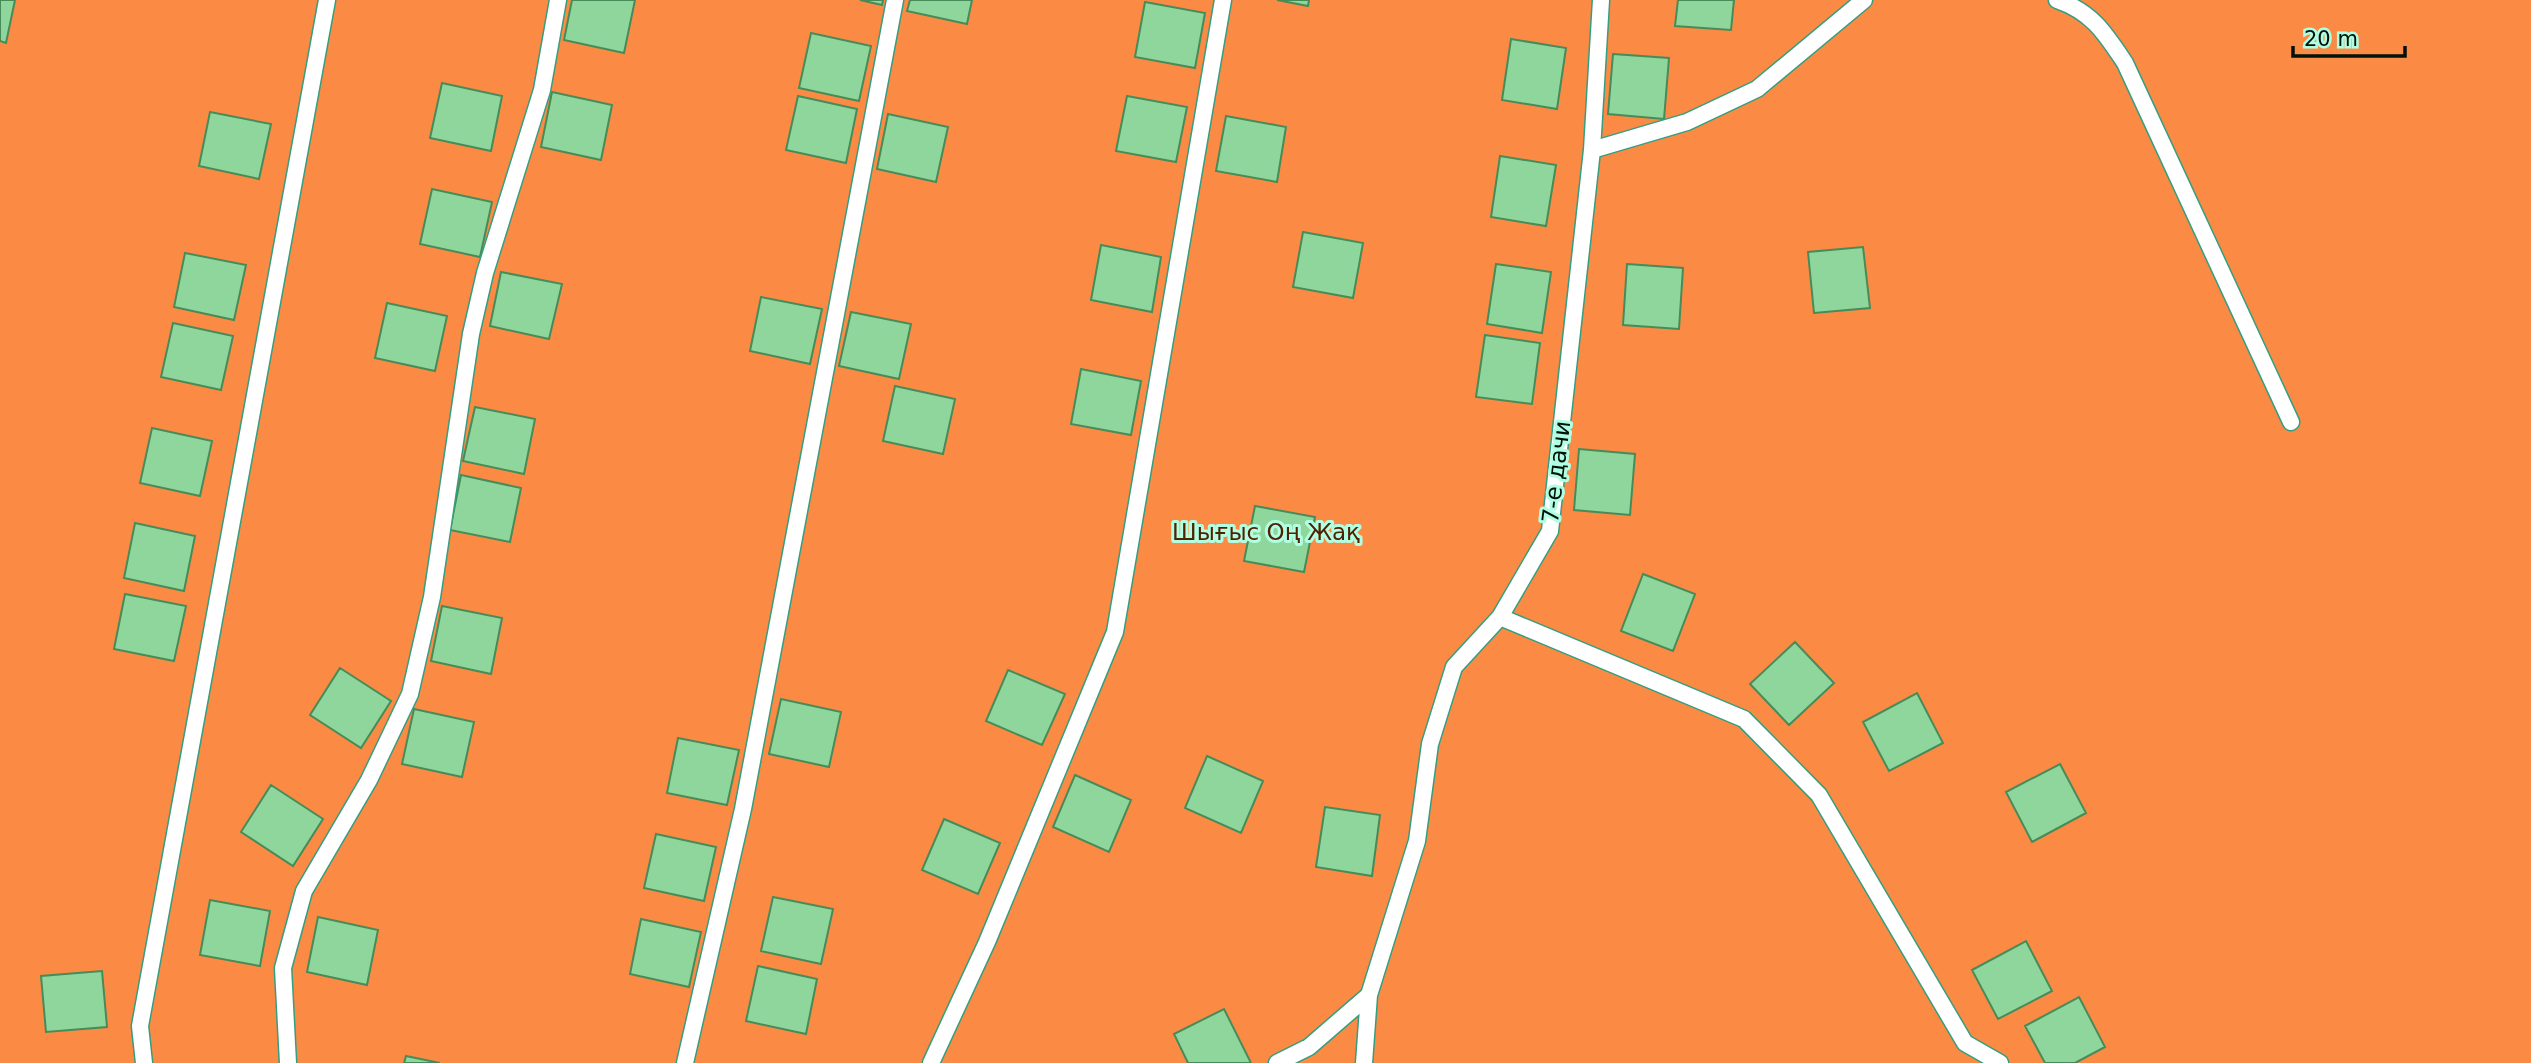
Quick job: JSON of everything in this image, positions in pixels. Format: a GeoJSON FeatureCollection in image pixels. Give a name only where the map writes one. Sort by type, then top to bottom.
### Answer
{"type":"FeatureCollection","features":[{"type":"Feature","properties":{"kind":"lane"},"geometry":{"type":"LineString","coordinates":[[144,1063],[140,1026],[327,0]]}},
{"type":"Feature","properties":{"kind":"lane"},"geometry":{"type":"LineString","coordinates":[[288,1063],[283,968],[304,891],[369,780],[411,694],[432,597],[471,334],[485,273],[542,90],[558,0]]}},
{"type":"Feature","properties":{"kind":"lane"},"geometry":{"type":"LineString","coordinates":[[685,1063],[743,809],[895,0]]}},
{"type":"Feature","properties":{"kind":"lane"},"geometry":{"type":"LineString","coordinates":[[930,1063],[987,942],[1115,632],[1223,0]]}},
{"type":"Feature","properties":{"kind":"lane","name":"7-е дачи"},"geometry":{"type":"LineString","coordinates":[[1364,1063],[1369,995],[1417,841],[1430,744],[1454,667],[1500,617],[1550,531],[1592,150],[1601,0]]}},
{"type":"Feature","properties":{"kind":"lane"},"geometry":{"type":"LineString","coordinates":[[1592,150],[1687,122],[1757,89],[1864,0]]}},
{"type":"Feature","properties":{"kind":"lane"},"geometry":{"type":"LineString","coordinates":[[2057,0],[2070,5],[2100,25],[2125,62],[2291,422]]}},
{"type":"Feature","properties":{"kind":"lane"},"geometry":{"type":"LineString","coordinates":[[1500,617],[1744,719],[1819,795],[1965,1043],[2000,1063]]}},
{"type":"Feature","properties":{"kind":"lane"},"geometry":{"type":"LineString","coordinates":[[1277,1063],[1309,1047],[1369,995]]}},
{"type":"Feature","properties":{"kind":"green space","name":"Шығыс Оң Жақ"},"geometry":{"type":"Polygon","coordinates":[[[0,0],[2531,0],[2531,1063],[0,1063],[0,0]]]}},
{"type":"Feature","properties":{"kind":"building"},"geometry":{"type":"Polygon","coordinates":[[[0,0],[15,0],[6,43],[0,41],[0,0]]]}},
{"type":"Feature","properties":{"kind":"building"},"geometry":{"type":"Polygon","coordinates":[[[572,0],[635,0],[624,53],[564,40],[572,0]]]}},
{"type":"Feature","properties":{"kind":"building"},"geometry":{"type":"Polygon","coordinates":[[[860,0],[883,0],[882,5],[860,0]]]}},
{"type":"Feature","properties":{"kind":"building"},"geometry":{"type":"Polygon","coordinates":[[[910,0],[972,0],[967,24],[907,11],[910,0]]]}},
{"type":"Feature","properties":{"kind":"building"},"geometry":{"type":"Polygon","coordinates":[[[1277,0],[1309,0],[1308,6],[1277,0]]]}},
{"type":"Feature","properties":{"kind":"building"},"geometry":{"type":"Polygon","coordinates":[[[1678,0],[1734,0],[1731,30],[1675,26],[1678,0]]]}},
{"type":"Feature","properties":{"kind":"building"},"geometry":{"type":"Polygon","coordinates":[[[1145,2],[1205,13],[1195,68],[1135,57],[1145,2]]]}},
{"type":"Feature","properties":{"kind":"building"},"geometry":{"type":"Polygon","coordinates":[[[811,33],[871,46],[859,101],[799,88],[811,33]]]}},
{"type":"Feature","properties":{"kind":"building"},"geometry":{"type":"Polygon","coordinates":[[[1511,39],[1566,48],[1557,109],[1502,100],[1511,39]]]}},
{"type":"Feature","properties":{"kind":"building"},"geometry":{"type":"Polygon","coordinates":[[[1613,54],[1669,58],[1664,119],[1608,114],[1613,54]]]}},
{"type":"Feature","properties":{"kind":"building"},"geometry":{"type":"Polygon","coordinates":[[[442,83],[502,96],[491,151],[430,138],[442,83]]]}},
{"type":"Feature","properties":{"kind":"building"},"geometry":{"type":"Polygon","coordinates":[[[552,92],[612,105],[601,160],[541,147],[552,92]]]}},
{"type":"Feature","properties":{"kind":"building"},"geometry":{"type":"Polygon","coordinates":[[[798,96],[857,109],[846,163],[786,150],[798,96]]]}},
{"type":"Feature","properties":{"kind":"building"},"geometry":{"type":"Polygon","coordinates":[[[1127,96],[1187,107],[1176,162],[1116,151],[1127,96]]]}},
{"type":"Feature","properties":{"kind":"building"},"geometry":{"type":"Polygon","coordinates":[[[210,112],[271,124],[259,179],[199,166],[210,112]]]}},
{"type":"Feature","properties":{"kind":"building"},"geometry":{"type":"Polygon","coordinates":[[[888,114],[948,127],[936,182],[877,169],[888,114]]]}},
{"type":"Feature","properties":{"kind":"building"},"geometry":{"type":"Polygon","coordinates":[[[1226,116],[1286,127],[1277,182],[1216,171],[1226,116]]]}},
{"type":"Feature","properties":{"kind":"building"},"geometry":{"type":"Polygon","coordinates":[[[1500,156],[1556,165],[1546,226],[1491,217],[1500,156]]]}},
{"type":"Feature","properties":{"kind":"building"},"geometry":{"type":"Polygon","coordinates":[[[432,189],[492,202],[480,257],[420,244],[432,189]]]}},
{"type":"Feature","properties":{"kind":"building"},"geometry":{"type":"Polygon","coordinates":[[[1303,232],[1363,243],[1353,298],[1293,287],[1303,232]]]}},
{"type":"Feature","properties":{"kind":"building"},"geometry":{"type":"Polygon","coordinates":[[[1101,245],[1161,257],[1152,312],[1091,300],[1101,245]]]}},
{"type":"Feature","properties":{"kind":"building"},"geometry":{"type":"Polygon","coordinates":[[[1863,247],[1870,308],[1814,313],[1808,252],[1863,247]]]}},
{"type":"Feature","properties":{"kind":"building"},"geometry":{"type":"Polygon","coordinates":[[[185,253],[246,265],[234,320],[174,307],[185,253]]]}},
{"type":"Feature","properties":{"kind":"building"},"geometry":{"type":"Polygon","coordinates":[[[1496,264],[1551,272],[1542,333],[1487,324],[1496,264]]]}},
{"type":"Feature","properties":{"kind":"building"},"geometry":{"type":"Polygon","coordinates":[[[1627,264],[1683,268],[1679,329],[1623,325],[1627,264]]]}},
{"type":"Feature","properties":{"kind":"building"},"geometry":{"type":"Polygon","coordinates":[[[501,272],[562,284],[549,339],[490,326],[501,272]]]}},
{"type":"Feature","properties":{"kind":"building"},"geometry":{"type":"Polygon","coordinates":[[[761,297],[822,309],[810,364],[750,351],[761,297]]]}},
{"type":"Feature","properties":{"kind":"building"},"geometry":{"type":"Polygon","coordinates":[[[387,303],[447,316],[435,371],[375,358],[387,303]]]}},
{"type":"Feature","properties":{"kind":"building"},"geometry":{"type":"Polygon","coordinates":[[[851,312],[911,324],[899,379],[839,366],[851,312]]]}},
{"type":"Feature","properties":{"kind":"building"},"geometry":{"type":"Polygon","coordinates":[[[173,323],[233,336],[221,390],[161,377],[173,323]]]}},
{"type":"Feature","properties":{"kind":"building"},"geometry":{"type":"Polygon","coordinates":[[[1485,335],[1540,343],[1532,404],[1476,397],[1485,335]]]}},
{"type":"Feature","properties":{"kind":"building"},"geometry":{"type":"Polygon","coordinates":[[[1081,369],[1141,381],[1131,435],[1071,424],[1081,369]]]}},
{"type":"Feature","properties":{"kind":"building"},"geometry":{"type":"Polygon","coordinates":[[[895,386],[955,399],[943,454],[883,441],[895,386]]]}},
{"type":"Feature","properties":{"kind":"building"},"geometry":{"type":"Polygon","coordinates":[[[475,407],[535,419],[524,474],[463,461],[475,407]]]}},
{"type":"Feature","properties":{"kind":"building"},"geometry":{"type":"Polygon","coordinates":[[[152,428],[212,441],[200,496],[140,483],[152,428]]]}},
{"type":"Feature","properties":{"kind":"building"},"geometry":{"type":"Polygon","coordinates":[[[1579,449],[1635,454],[1630,515],[1574,510],[1579,449]]]}},
{"type":"Feature","properties":{"kind":"building"},"geometry":{"type":"Polygon","coordinates":[[[461,475],[521,488],[510,542],[450,530],[461,475]]]}},
{"type":"Feature","properties":{"kind":"building"},"geometry":{"type":"Polygon","coordinates":[[[1255,506],[1315,517],[1304,572],[1244,561],[1255,506]]]}},
{"type":"Feature","properties":{"kind":"building"},"geometry":{"type":"Polygon","coordinates":[[[135,523],[195,536],[184,591],[124,578],[135,523]]]}},
{"type":"Feature","properties":{"kind":"building"},"geometry":{"type":"Polygon","coordinates":[[[1643,574],[1695,594],[1673,651],[1621,631],[1643,574]]]}},
{"type":"Feature","properties":{"kind":"building"},"geometry":{"type":"Polygon","coordinates":[[[125,594],[186,606],[174,661],[114,649],[125,594]]]}},
{"type":"Feature","properties":{"kind":"building"},"geometry":{"type":"Polygon","coordinates":[[[442,606],[502,618],[491,674],[431,661],[442,606]]]}},
{"type":"Feature","properties":{"kind":"building"},"geometry":{"type":"Polygon","coordinates":[[[1795,642],[1834,683],[1789,725],[1750,684],[1795,642]]]}},
{"type":"Feature","properties":{"kind":"building"},"geometry":{"type":"Polygon","coordinates":[[[340,668],[391,701],[361,748],[310,715],[340,668]]]}},
{"type":"Feature","properties":{"kind":"building"},"geometry":{"type":"Polygon","coordinates":[[[1008,670],[1065,694],[1042,745],[986,721],[1008,670]]]}},
{"type":"Feature","properties":{"kind":"building"},"geometry":{"type":"Polygon","coordinates":[[[1917,693],[1943,743],[1889,771],[1863,722],[1917,693]]]}},
{"type":"Feature","properties":{"kind":"building"},"geometry":{"type":"Polygon","coordinates":[[[781,699],[841,712],[829,767],[769,754],[781,699]]]}},
{"type":"Feature","properties":{"kind":"building"},"geometry":{"type":"Polygon","coordinates":[[[414,709],[474,722],[462,777],[402,764],[414,709]]]}},
{"type":"Feature","properties":{"kind":"building"},"geometry":{"type":"Polygon","coordinates":[[[678,738],[739,750],[727,805],[667,793],[678,738]]]}},
{"type":"Feature","properties":{"kind":"building"},"geometry":{"type":"Polygon","coordinates":[[[1207,756],[1263,781],[1241,833],[1185,808],[1207,756]]]}},
{"type":"Feature","properties":{"kind":"building"},"geometry":{"type":"Polygon","coordinates":[[[2060,764],[2086,813],[2032,842],[2006,792],[2060,764]]]}},
{"type":"Feature","properties":{"kind":"building"},"geometry":{"type":"Polygon","coordinates":[[[1075,775],[1131,800],[1109,852],[1053,827],[1075,775]]]}},
{"type":"Feature","properties":{"kind":"building"},"geometry":{"type":"Polygon","coordinates":[[[271,785],[323,819],[293,866],[241,832],[271,785]]]}},
{"type":"Feature","properties":{"kind":"building"},"geometry":{"type":"Polygon","coordinates":[[[1325,807],[1380,815],[1372,876],[1316,867],[1325,807]]]}},
{"type":"Feature","properties":{"kind":"building"},"geometry":{"type":"Polygon","coordinates":[[[944,819],[1000,843],[978,894],[922,870],[944,819]]]}},
{"type":"Feature","properties":{"kind":"building"},"geometry":{"type":"Polygon","coordinates":[[[656,834],[716,847],[704,901],[644,888],[656,834]]]}},
{"type":"Feature","properties":{"kind":"building"},"geometry":{"type":"Polygon","coordinates":[[[773,897],[833,909],[821,964],[761,951],[773,897]]]}},
{"type":"Feature","properties":{"kind":"building"},"geometry":{"type":"Polygon","coordinates":[[[210,900],[270,911],[260,966],[200,955],[210,900]]]}},
{"type":"Feature","properties":{"kind":"building"},"geometry":{"type":"Polygon","coordinates":[[[318,917],[378,930],[367,985],[307,972],[318,917]]]}},
{"type":"Feature","properties":{"kind":"building"},"geometry":{"type":"Polygon","coordinates":[[[641,919],[701,932],[689,987],[630,974],[641,919]]]}},
{"type":"Feature","properties":{"kind":"building"},"geometry":{"type":"Polygon","coordinates":[[[2026,941],[2052,991],[1998,1019],[1972,970],[2026,941]]]}},
{"type":"Feature","properties":{"kind":"building"},"geometry":{"type":"Polygon","coordinates":[[[758,966],[817,979],[806,1034],[746,1021],[758,966]]]}},
{"type":"Feature","properties":{"kind":"building"},"geometry":{"type":"Polygon","coordinates":[[[102,971],[107,1027],[46,1032],[41,976],[102,971]]]}},
{"type":"Feature","properties":{"kind":"building"},"geometry":{"type":"Polygon","coordinates":[[[2079,997],[2105,1047],[2075,1063],[2045,1063],[2025,1026],[2079,997]]]}},
{"type":"Feature","properties":{"kind":"building"},"geometry":{"type":"Polygon","coordinates":[[[1224,1009],[1251,1063],[1188,1063],[1174,1034],[1224,1009]]]}},
{"type":"Feature","properties":{"kind":"building"},"geometry":{"type":"Polygon","coordinates":[[[406,1056],[440,1063],[404,1063],[406,1056]]]}}]}
